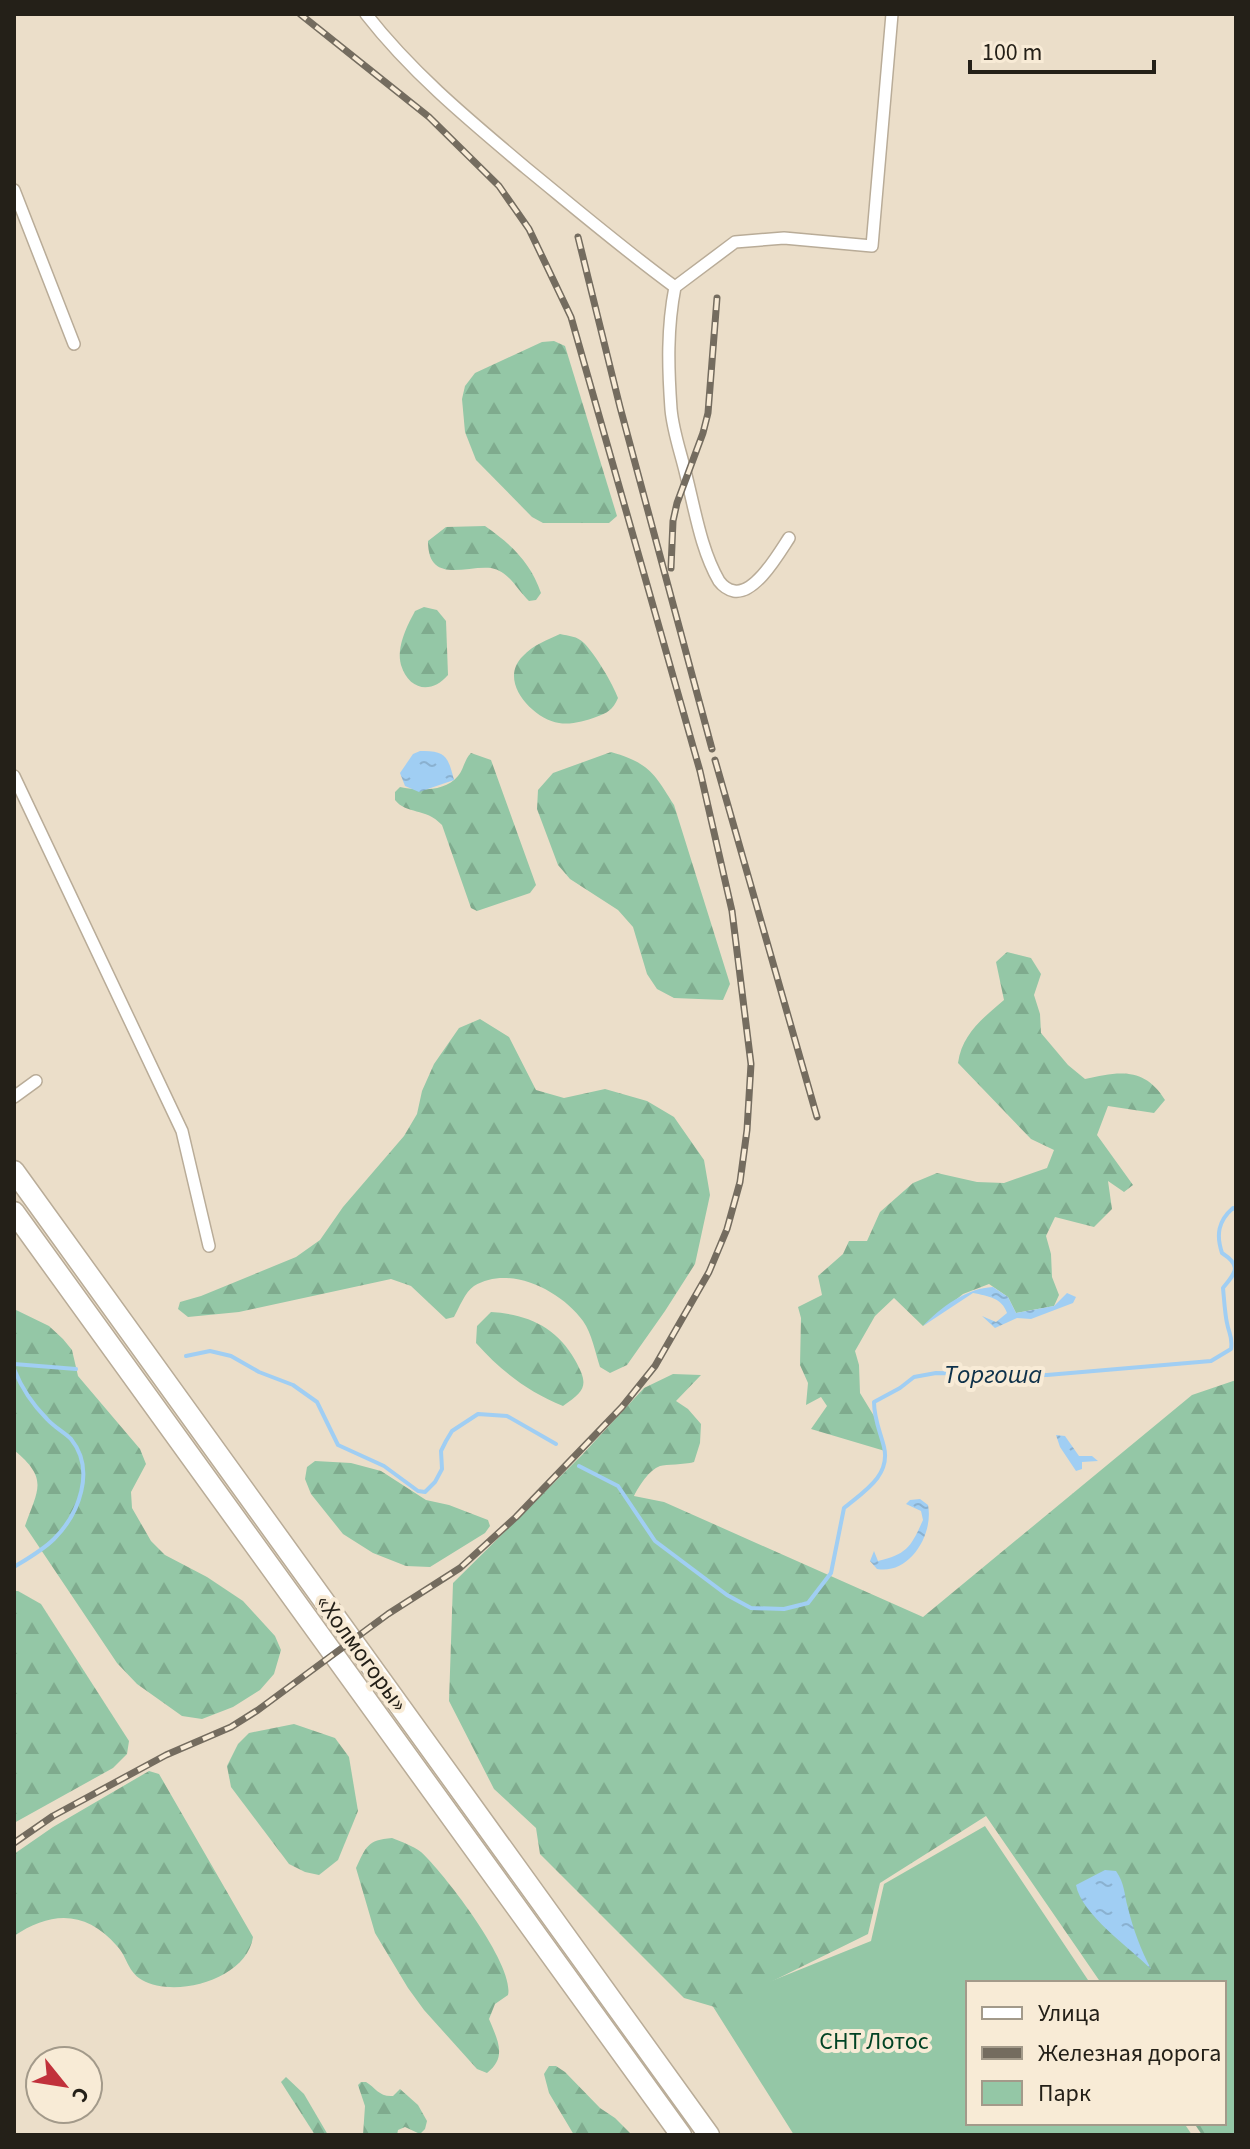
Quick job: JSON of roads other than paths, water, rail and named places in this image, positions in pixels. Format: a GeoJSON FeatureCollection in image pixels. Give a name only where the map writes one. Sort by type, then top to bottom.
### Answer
{"type":"FeatureCollection","features":[{"type":"Feature","properties":{"kind":"highway","name":"«Холмогоры»"},"geometry":{"type":"LineString","coordinates":[[14,1171],[709,2135]]}},
{"type":"Feature","properties":{"kind":"highway","name":"«Холмогоры»"},"geometry":{"type":"LineString","coordinates":[[14,1212],[681,2135]]}},
{"type":"Feature","properties":{"kind":"street"},"geometry":{"type":"LineString","coordinates":[[366,14],[393,49],[462,115],[624,250],[675,287]]}},
{"type":"Feature","properties":{"kind":"street"},"geometry":{"type":"LineString","coordinates":[[789,538],[761,578],[745,590],[734,591],[722,585],[695,512],[671,413],[668,341],[675,287],[735,242],[784,238],[872,246],[892,14]]}},
{"type":"Feature","properties":{"kind":"street"},"geometry":{"type":"LineString","coordinates":[[14,190],[74,344]]}},
{"type":"Feature","properties":{"kind":"street"},"geometry":{"type":"LineString","coordinates":[[14,776],[182,1131],[209,1246]]}},
{"type":"Feature","properties":{"kind":"street"},"geometry":{"type":"LineString","coordinates":[[14,1097],[36,1081]]}},
{"type":"Feature","properties":{"kind":"street"},"geometry":{"type":"LineString","coordinates":[[14,1227],[37,1244]]}},
{"type":"Feature","properties":{"kind":"water"},"geometry":{"type":"Polygon","coordinates":[[[420,751],[444,756],[454,780],[419,792],[405,786],[400,773],[413,754],[420,751]]]}},
{"type":"Feature","properties":{"kind":"water"},"geometry":{"type":"Polygon","coordinates":[[[993,1287],[1008,1297],[1016,1313],[1054,1306],[1067,1293],[1076,1297],[1073,1303],[1031,1319],[1017,1318],[995,1328],[982,1316],[996,1322],[1007,1313],[1005,1308],[994,1298],[973,1293],[923,1326],[955,1300],[974,1291],[993,1287]]]}},
{"type":"Feature","properties":{"kind":"water"},"geometry":{"type":"Polygon","coordinates":[[[1056,1435],[1065,1436],[1079,1456],[1092,1456],[1098,1461],[1082,1462],[1082,1469],[1076,1471],[1056,1435]]]}},
{"type":"Feature","properties":{"kind":"water"},"geometry":{"type":"Polygon","coordinates":[[[920,1499],[928,1505],[929,1517],[917,1550],[899,1566],[877,1569],[870,1561],[874,1551],[878,1561],[888,1558],[902,1552],[915,1537],[923,1520],[921,1511],[906,1504],[910,1500],[920,1499]]]}},
{"type":"Feature","properties":{"kind":"water"},"geometry":{"type":"Polygon","coordinates":[[[1105,1870],[1116,1871],[1121,1880],[1135,1932],[1151,1969],[1096,1919],[1080,1896],[1076,1885],[1105,1870]]]}},
{"type":"Feature","properties":{"kind":"waterway","name":"Торгоша"},"geometry":{"type":"LineString","coordinates":[[579,1466],[618,1486],[655,1541],[727,1595],[751,1608],[784,1609],[808,1603],[831,1573],[844,1508],[874,1482],[883,1467],[884,1447],[874,1402],[914,1377],[936,1373],[1047,1375],[1211,1361],[1231,1349],[1223,1288],[1234,1273],[1235,1266],[1222,1253],[1219,1234],[1224,1218],[1233,1208],[1236,1209]]}},
{"type":"Feature","properties":{"kind":"waterway","name":"Торгоша"},"geometry":{"type":"LineString","coordinates":[[186,1356],[210,1351],[231,1356],[259,1372],[293,1385],[317,1402],[338,1445],[384,1466],[418,1491],[425,1492],[435,1482],[442,1469],[441,1451],[452,1431],[478,1414],[507,1416],[556,1444]]}},
{"type":"Feature","properties":{"kind":"waterway","name":"Торгоша"},"geometry":{"type":"LineString","coordinates":[[14,1364],[76,1369]]}},
{"type":"Feature","properties":{"kind":"waterway"},"geometry":{"type":"LineString","coordinates":[[14,1369],[37,1408],[71,1439],[78,1451],[83,1478],[77,1505],[63,1529],[45,1547],[14,1567]]}},
{"type":"Feature","properties":{"kind":"railway"},"geometry":{"type":"LineString","coordinates":[[14,1843],[53,1816],[166,1755],[231,1727],[388,1614],[460,1568],[516,1517],[622,1407],[655,1366],[709,1272],[727,1229],[740,1182],[751,1064],[732,911],[700,771],[571,317],[529,229],[499,186],[429,117],[300,14]]}},
{"type":"Feature","properties":{"kind":"railway"},"geometry":{"type":"LineString","coordinates":[[578,237],[620,407],[712,749]]}},
{"type":"Feature","properties":{"kind":"railway"},"geometry":{"type":"LineString","coordinates":[[671,568],[677,503],[708,413],[717,298]]}},
{"type":"Feature","properties":{"kind":"railway"},"geometry":{"type":"LineString","coordinates":[[715,760],[817,1117]]}},
{"type":"Feature","properties":{"kind":"park label","name":"СНТ Лотос"},"geometry":{"type":"Point","coordinates":[874,2041]}}]}
